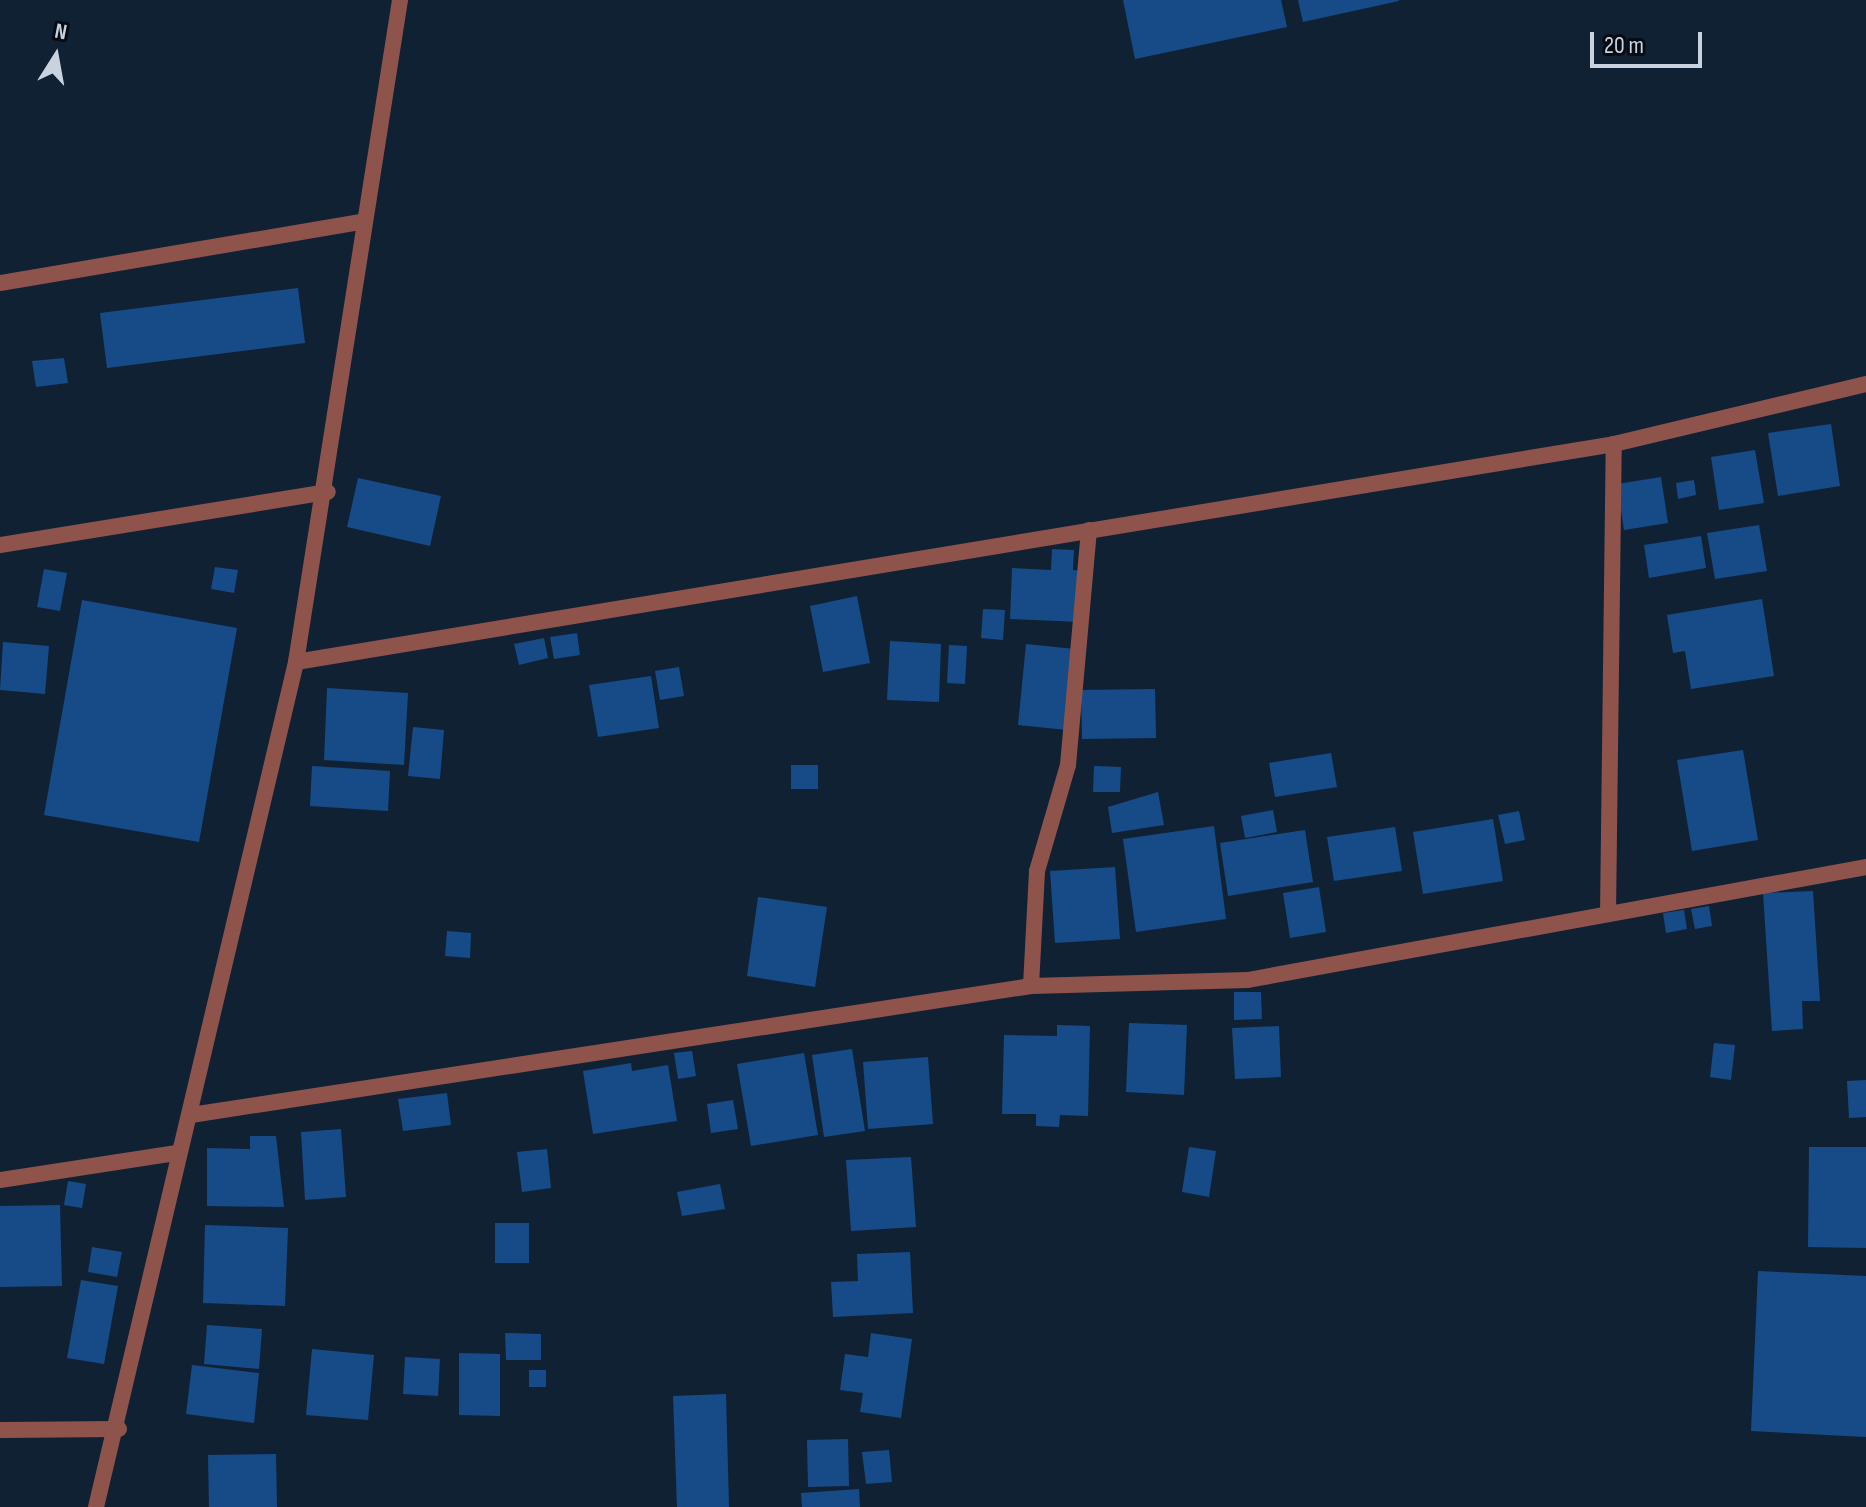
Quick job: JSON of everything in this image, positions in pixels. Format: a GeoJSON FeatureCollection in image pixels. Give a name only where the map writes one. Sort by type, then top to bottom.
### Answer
{"type":"FeatureCollection","features":[{"type":"Feature","properties":{"kind":"street"},"geometry":{"type":"LineString","coordinates":[[96,1507],[119,1429],[177,1153],[191,1115],[296,662],[328,492],[361,222],[400,0]]}},
{"type":"Feature","properties":{"kind":"street"},"geometry":{"type":"LineString","coordinates":[[0,283],[361,222]]}},
{"type":"Feature","properties":{"kind":"street"},"geometry":{"type":"LineString","coordinates":[[296,662],[1614,444],[1866,384]]}},
{"type":"Feature","properties":{"kind":"street"},"geometry":{"type":"LineString","coordinates":[[1608,914],[1614,444]]}},
{"type":"Feature","properties":{"kind":"street"},"geometry":{"type":"LineString","coordinates":[[0,545],[328,492]]}},
{"type":"Feature","properties":{"kind":"street"},"geometry":{"type":"LineString","coordinates":[[1031,986],[1037,871],[1068,765],[1089,530]]}},
{"type":"Feature","properties":{"kind":"street"},"geometry":{"type":"LineString","coordinates":[[191,1115],[1031,986],[1248,980],[1866,867]]}},
{"type":"Feature","properties":{"kind":"street"},"geometry":{"type":"LineString","coordinates":[[0,1180],[177,1153]]}},
{"type":"Feature","properties":{"kind":"street"},"geometry":{"type":"LineString","coordinates":[[0,1430],[119,1429]]}},
{"type":"Feature","properties":{"kind":"building"},"geometry":{"type":"Polygon","coordinates":[[[1123,0],[1281,0],[1287,27],[1135,59],[1123,0]]]}},
{"type":"Feature","properties":{"kind":"building"},"geometry":{"type":"Polygon","coordinates":[[[1298,0],[1398,0],[1399,1],[1303,22],[1298,0]]]}},
{"type":"Feature","properties":{"kind":"building"},"geometry":{"type":"Polygon","coordinates":[[[298,288],[305,343],[107,368],[100,313],[298,288]]]}},
{"type":"Feature","properties":{"kind":"building"},"geometry":{"type":"Polygon","coordinates":[[[64,358],[68,383],[36,387],[32,361],[64,358]]]}},
{"type":"Feature","properties":{"kind":"building"},"geometry":{"type":"Polygon","coordinates":[[[1831,424],[1840,486],[1778,496],[1768,433],[1831,424]]]}},
{"type":"Feature","properties":{"kind":"building"},"geometry":{"type":"Polygon","coordinates":[[[1755,450],[1764,503],[1719,510],[1711,457],[1755,450]]]}},
{"type":"Feature","properties":{"kind":"building"},"geometry":{"type":"Polygon","coordinates":[[[1661,477],[1668,523],[1624,530],[1617,484],[1661,477]]]}},
{"type":"Feature","properties":{"kind":"building"},"geometry":{"type":"Polygon","coordinates":[[[358,478],[441,496],[430,546],[347,527],[358,478]]]}},
{"type":"Feature","properties":{"kind":"building"},"geometry":{"type":"Polygon","coordinates":[[[1694,480],[1696,495],[1678,499],[1676,483],[1694,480]]]}},
{"type":"Feature","properties":{"kind":"building"},"geometry":{"type":"Polygon","coordinates":[[[1759,525],[1767,571],[1715,579],[1707,533],[1759,525]]]}},
{"type":"Feature","properties":{"kind":"building"},"geometry":{"type":"Polygon","coordinates":[[[1701,536],[1706,568],[1649,578],[1644,545],[1701,536]]]}},
{"type":"Feature","properties":{"kind":"building"},"geometry":{"type":"Polygon","coordinates":[[[1052,549],[1074,550],[1073,570],[1082,571],[1080,622],[1010,619],[1012,568],[1051,570],[1052,549]]]}},
{"type":"Feature","properties":{"kind":"building"},"geometry":{"type":"Polygon","coordinates":[[[215,567],[238,570],[234,593],[211,589],[215,567]]]}},
{"type":"Feature","properties":{"kind":"building"},"geometry":{"type":"Polygon","coordinates":[[[44,569],[67,573],[60,611],[37,607],[44,569]]]}},
{"type":"Feature","properties":{"kind":"building"},"geometry":{"type":"Polygon","coordinates":[[[857,596],[870,663],[823,672],[810,606],[857,596]]]}},
{"type":"Feature","properties":{"kind":"building"},"geometry":{"type":"Polygon","coordinates":[[[1762,599],[1774,676],[1691,689],[1685,651],[1673,653],[1667,615],[1762,599]]]}},
{"type":"Feature","properties":{"kind":"building"},"geometry":{"type":"Polygon","coordinates":[[[82,600],[237,628],[199,842],[44,815],[82,600]]]}},
{"type":"Feature","properties":{"kind":"building"},"geometry":{"type":"Polygon","coordinates":[[[983,609],[1005,610],[1003,640],[981,638],[983,609]]]}},
{"type":"Feature","properties":{"kind":"building"},"geometry":{"type":"Polygon","coordinates":[[[577,633],[580,655],[554,659],[550,637],[577,633]]]}},
{"type":"Feature","properties":{"kind":"building"},"geometry":{"type":"Polygon","coordinates":[[[544,638],[548,658],[519,665],[514,644],[544,638]]]}},
{"type":"Feature","properties":{"kind":"building"},"geometry":{"type":"Polygon","coordinates":[[[890,641],[941,644],[939,702],[887,700],[890,641]]]}},
{"type":"Feature","properties":{"kind":"building"},"geometry":{"type":"Polygon","coordinates":[[[3,642],[49,646],[45,694],[0,690],[3,642]]]}},
{"type":"Feature","properties":{"kind":"building"},"geometry":{"type":"Polygon","coordinates":[[[1026,644],[1075,649],[1067,730],[1018,725],[1026,644]]]}},
{"type":"Feature","properties":{"kind":"building"},"geometry":{"type":"Polygon","coordinates":[[[949,645],[967,646],[965,684],[947,683],[949,645]]]}},
{"type":"Feature","properties":{"kind":"building"},"geometry":{"type":"Polygon","coordinates":[[[679,667],[684,696],[660,700],[655,671],[679,667]]]}},
{"type":"Feature","properties":{"kind":"building"},"geometry":{"type":"Polygon","coordinates":[[[651,676],[659,728],[598,737],[589,685],[651,676]]]}},
{"type":"Feature","properties":{"kind":"building"},"geometry":{"type":"Polygon","coordinates":[[[327,688],[408,693],[404,765],[324,760],[327,688]]]}},
{"type":"Feature","properties":{"kind":"building"},"geometry":{"type":"Polygon","coordinates":[[[1155,689],[1156,738],[1082,739],[1081,690],[1155,689]]]}},
{"type":"Feature","properties":{"kind":"building"},"geometry":{"type":"Polygon","coordinates":[[[413,727],[444,730],[440,779],[408,776],[413,727]]]}},
{"type":"Feature","properties":{"kind":"building"},"geometry":{"type":"Polygon","coordinates":[[[1743,750],[1758,840],[1692,851],[1677,760],[1743,750]]]}},
{"type":"Feature","properties":{"kind":"building"},"geometry":{"type":"Polygon","coordinates":[[[1331,753],[1337,787],[1275,797],[1269,763],[1331,753]]]}},
{"type":"Feature","properties":{"kind":"building"},"geometry":{"type":"Polygon","coordinates":[[[791,765],[818,765],[818,789],[791,789],[791,765]]]}},
{"type":"Feature","properties":{"kind":"building"},"geometry":{"type":"Polygon","coordinates":[[[312,766],[390,771],[388,811],[310,806],[312,766]]]}},
{"type":"Feature","properties":{"kind":"building"},"geometry":{"type":"Polygon","coordinates":[[[1094,766],[1121,767],[1120,792],[1093,792],[1094,766]]]}},
{"type":"Feature","properties":{"kind":"building"},"geometry":{"type":"Polygon","coordinates":[[[1158,792],[1164,825],[1112,833],[1108,807],[1158,792]]]}},
{"type":"Feature","properties":{"kind":"building"},"geometry":{"type":"Polygon","coordinates":[[[1273,810],[1277,832],[1245,838],[1241,816],[1273,810]]]}},
{"type":"Feature","properties":{"kind":"building"},"geometry":{"type":"Polygon","coordinates":[[[1519,811],[1525,840],[1505,844],[1498,815],[1519,811]]]}},
{"type":"Feature","properties":{"kind":"building"},"geometry":{"type":"Polygon","coordinates":[[[1493,819],[1503,881],[1423,894],[1413,832],[1493,819]]]}},
{"type":"Feature","properties":{"kind":"building"},"geometry":{"type":"Polygon","coordinates":[[[1214,826],[1226,919],[1136,932],[1123,839],[1214,826]]]}},
{"type":"Feature","properties":{"kind":"building"},"geometry":{"type":"Polygon","coordinates":[[[1395,827],[1402,871],[1334,881],[1327,837],[1395,827]]]}},
{"type":"Feature","properties":{"kind":"building"},"geometry":{"type":"Polygon","coordinates":[[[1305,830],[1313,882],[1228,896],[1220,843],[1305,830]]]}},
{"type":"Feature","properties":{"kind":"building"},"geometry":{"type":"Polygon","coordinates":[[[1115,867],[1120,939],[1055,943],[1050,871],[1115,867]]]}},
{"type":"Feature","properties":{"kind":"building"},"geometry":{"type":"Polygon","coordinates":[[[1319,887],[1326,932],[1290,938],[1283,893],[1319,887]]]}},
{"type":"Feature","properties":{"kind":"building"},"geometry":{"type":"Polygon","coordinates":[[[1813,891],[1820,1001],[1802,1001],[1803,1029],[1772,1031],[1763,893],[1813,891]]]}},
{"type":"Feature","properties":{"kind":"building"},"geometry":{"type":"Polygon","coordinates":[[[758,897],[827,907],[815,987],[747,976],[758,897]]]}},
{"type":"Feature","properties":{"kind":"building"},"geometry":{"type":"Polygon","coordinates":[[[1709,906],[1712,926],[1695,929],[1691,909],[1709,906]]]}},
{"type":"Feature","properties":{"kind":"building"},"geometry":{"type":"Polygon","coordinates":[[[1684,910],[1687,929],[1666,933],[1663,913],[1684,910]]]}},
{"type":"Feature","properties":{"kind":"building"},"geometry":{"type":"Polygon","coordinates":[[[447,931],[471,933],[470,958],[445,956],[447,931]]]}},
{"type":"Feature","properties":{"kind":"building"},"geometry":{"type":"Polygon","coordinates":[[[1234,992],[1261,992],[1262,1019],[1234,1020],[1234,992]]]}},
{"type":"Feature","properties":{"kind":"building"},"geometry":{"type":"Polygon","coordinates":[[[1129,1023],[1187,1025],[1184,1095],[1126,1092],[1129,1023]]]}},
{"type":"Feature","properties":{"kind":"building"},"geometry":{"type":"Polygon","coordinates":[[[1057,1025],[1090,1026],[1088,1116],[1060,1115],[1059,1127],[1036,1126],[1036,1114],[1002,1114],[1004,1035],[1057,1036],[1057,1025]]]}},
{"type":"Feature","properties":{"kind":"building"},"geometry":{"type":"Polygon","coordinates":[[[1279,1026],[1281,1077],[1235,1079],[1232,1028],[1279,1026]]]}},
{"type":"Feature","properties":{"kind":"building"},"geometry":{"type":"Polygon","coordinates":[[[1714,1043],[1735,1045],[1731,1080],[1710,1077],[1714,1043]]]}},
{"type":"Feature","properties":{"kind":"building"},"geometry":{"type":"Polygon","coordinates":[[[852,1049],[865,1131],[824,1137],[812,1055],[852,1049]]]}},
{"type":"Feature","properties":{"kind":"building"},"geometry":{"type":"Polygon","coordinates":[[[692,1051],[696,1076],[678,1079],[674,1053],[692,1051]]]}},
{"type":"Feature","properties":{"kind":"building"},"geometry":{"type":"Polygon","coordinates":[[[804,1053],[818,1135],[751,1146],[737,1064],[804,1053]]]}},
{"type":"Feature","properties":{"kind":"building"},"geometry":{"type":"Polygon","coordinates":[[[928,1057],[933,1124],[868,1129],[863,1062],[928,1057]]]}},
{"type":"Feature","properties":{"kind":"building"},"geometry":{"type":"Polygon","coordinates":[[[631,1063],[632,1071],[668,1065],[677,1121],[593,1134],[583,1071],[631,1063]]]}},
{"type":"Feature","properties":{"kind":"building"},"geometry":{"type":"Polygon","coordinates":[[[1866,1080],[1866,1117],[1849,1118],[1847,1081],[1866,1080]]]}},
{"type":"Feature","properties":{"kind":"building"},"geometry":{"type":"Polygon","coordinates":[[[447,1093],[451,1125],[403,1131],[398,1099],[447,1093]]]}},
{"type":"Feature","properties":{"kind":"building"},"geometry":{"type":"Polygon","coordinates":[[[733,1100],[738,1129],[711,1133],[707,1104],[733,1100]]]}},
{"type":"Feature","properties":{"kind":"building"},"geometry":{"type":"Polygon","coordinates":[[[341,1129],[346,1197],[305,1200],[301,1132],[341,1129]]]}},
{"type":"Feature","properties":{"kind":"building"},"geometry":{"type":"Polygon","coordinates":[[[250,1136],[276,1136],[284,1207],[207,1206],[207,1148],[250,1149],[250,1136]]]}},
{"type":"Feature","properties":{"kind":"building"},"geometry":{"type":"Polygon","coordinates":[[[1189,1147],[1216,1151],[1209,1197],[1182,1192],[1189,1147]]]}},
{"type":"Feature","properties":{"kind":"building"},"geometry":{"type":"Polygon","coordinates":[[[1809,1147],[1866,1147],[1866,1248],[1808,1247],[1809,1147]]]}},
{"type":"Feature","properties":{"kind":"building"},"geometry":{"type":"Polygon","coordinates":[[[547,1149],[551,1188],[522,1192],[517,1152],[547,1149]]]}},
{"type":"Feature","properties":{"kind":"building"},"geometry":{"type":"Polygon","coordinates":[[[911,1157],[916,1227],[851,1231],[846,1160],[911,1157]]]}},
{"type":"Feature","properties":{"kind":"building"},"geometry":{"type":"Polygon","coordinates":[[[68,1181],[86,1184],[82,1208],[64,1205],[68,1181]]]}},
{"type":"Feature","properties":{"kind":"building"},"geometry":{"type":"Polygon","coordinates":[[[720,1184],[725,1209],[682,1216],[677,1192],[720,1184]]]}},
{"type":"Feature","properties":{"kind":"building"},"geometry":{"type":"Polygon","coordinates":[[[60,1205],[62,1286],[0,1287],[0,1206],[60,1205]]]}},
{"type":"Feature","properties":{"kind":"building"},"geometry":{"type":"Polygon","coordinates":[[[495,1223],[529,1223],[529,1263],[495,1263],[495,1223]]]}},
{"type":"Feature","properties":{"kind":"building"},"geometry":{"type":"Polygon","coordinates":[[[205,1225],[288,1228],[285,1306],[203,1303],[205,1225]]]}},
{"type":"Feature","properties":{"kind":"building"},"geometry":{"type":"Polygon","coordinates":[[[92,1247],[122,1252],[117,1277],[88,1272],[92,1247]]]}},
{"type":"Feature","properties":{"kind":"building"},"geometry":{"type":"Polygon","coordinates":[[[910,1252],[913,1313],[833,1317],[831,1282],[858,1281],[857,1254],[910,1252]]]}},
{"type":"Feature","properties":{"kind":"building"},"geometry":{"type":"Polygon","coordinates":[[[1758,1271],[1866,1276],[1866,1437],[1751,1431],[1758,1271]]]}},
{"type":"Feature","properties":{"kind":"building"},"geometry":{"type":"Polygon","coordinates":[[[81,1280],[118,1286],[104,1364],[67,1358],[81,1280]]]}},
{"type":"Feature","properties":{"kind":"building"},"geometry":{"type":"Polygon","coordinates":[[[207,1325],[262,1329],[259,1369],[204,1364],[207,1325]]]}},
{"type":"Feature","properties":{"kind":"building"},"geometry":{"type":"Polygon","coordinates":[[[505,1333],[541,1334],[541,1360],[506,1360],[505,1333]]]}},
{"type":"Feature","properties":{"kind":"building"},"geometry":{"type":"Polygon","coordinates":[[[871,1333],[912,1339],[901,1418],[860,1412],[863,1393],[840,1390],[845,1354],[868,1357],[871,1333]]]}},
{"type":"Feature","properties":{"kind":"building"},"geometry":{"type":"Polygon","coordinates":[[[312,1349],[374,1355],[368,1420],[306,1415],[312,1349]]]}},
{"type":"Feature","properties":{"kind":"building"},"geometry":{"type":"Polygon","coordinates":[[[459,1353],[500,1354],[500,1416],[459,1415],[459,1353]]]}},
{"type":"Feature","properties":{"kind":"building"},"geometry":{"type":"Polygon","coordinates":[[[405,1357],[440,1359],[438,1396],[403,1394],[405,1357]]]}},
{"type":"Feature","properties":{"kind":"building"},"geometry":{"type":"Polygon","coordinates":[[[192,1365],[259,1373],[254,1423],[186,1414],[192,1365]]]}},
{"type":"Feature","properties":{"kind":"building"},"geometry":{"type":"Polygon","coordinates":[[[529,1370],[546,1370],[546,1387],[529,1387],[529,1370]]]}},
{"type":"Feature","properties":{"kind":"building"},"geometry":{"type":"Polygon","coordinates":[[[726,1394],[729,1507],[677,1507],[673,1396],[726,1394]]]}},
{"type":"Feature","properties":{"kind":"building"},"geometry":{"type":"Polygon","coordinates":[[[848,1439],[849,1486],[808,1487],[807,1440],[848,1439]]]}},
{"type":"Feature","properties":{"kind":"building"},"geometry":{"type":"Polygon","coordinates":[[[889,1450],[892,1482],[866,1484],[862,1452],[889,1450]]]}},
{"type":"Feature","properties":{"kind":"building"},"geometry":{"type":"Polygon","coordinates":[[[276,1454],[277,1507],[209,1507],[208,1455],[276,1454]]]}},
{"type":"Feature","properties":{"kind":"building"},"geometry":{"type":"Polygon","coordinates":[[[859,1489],[860,1507],[802,1507],[801,1493],[859,1489]]]}}]}
